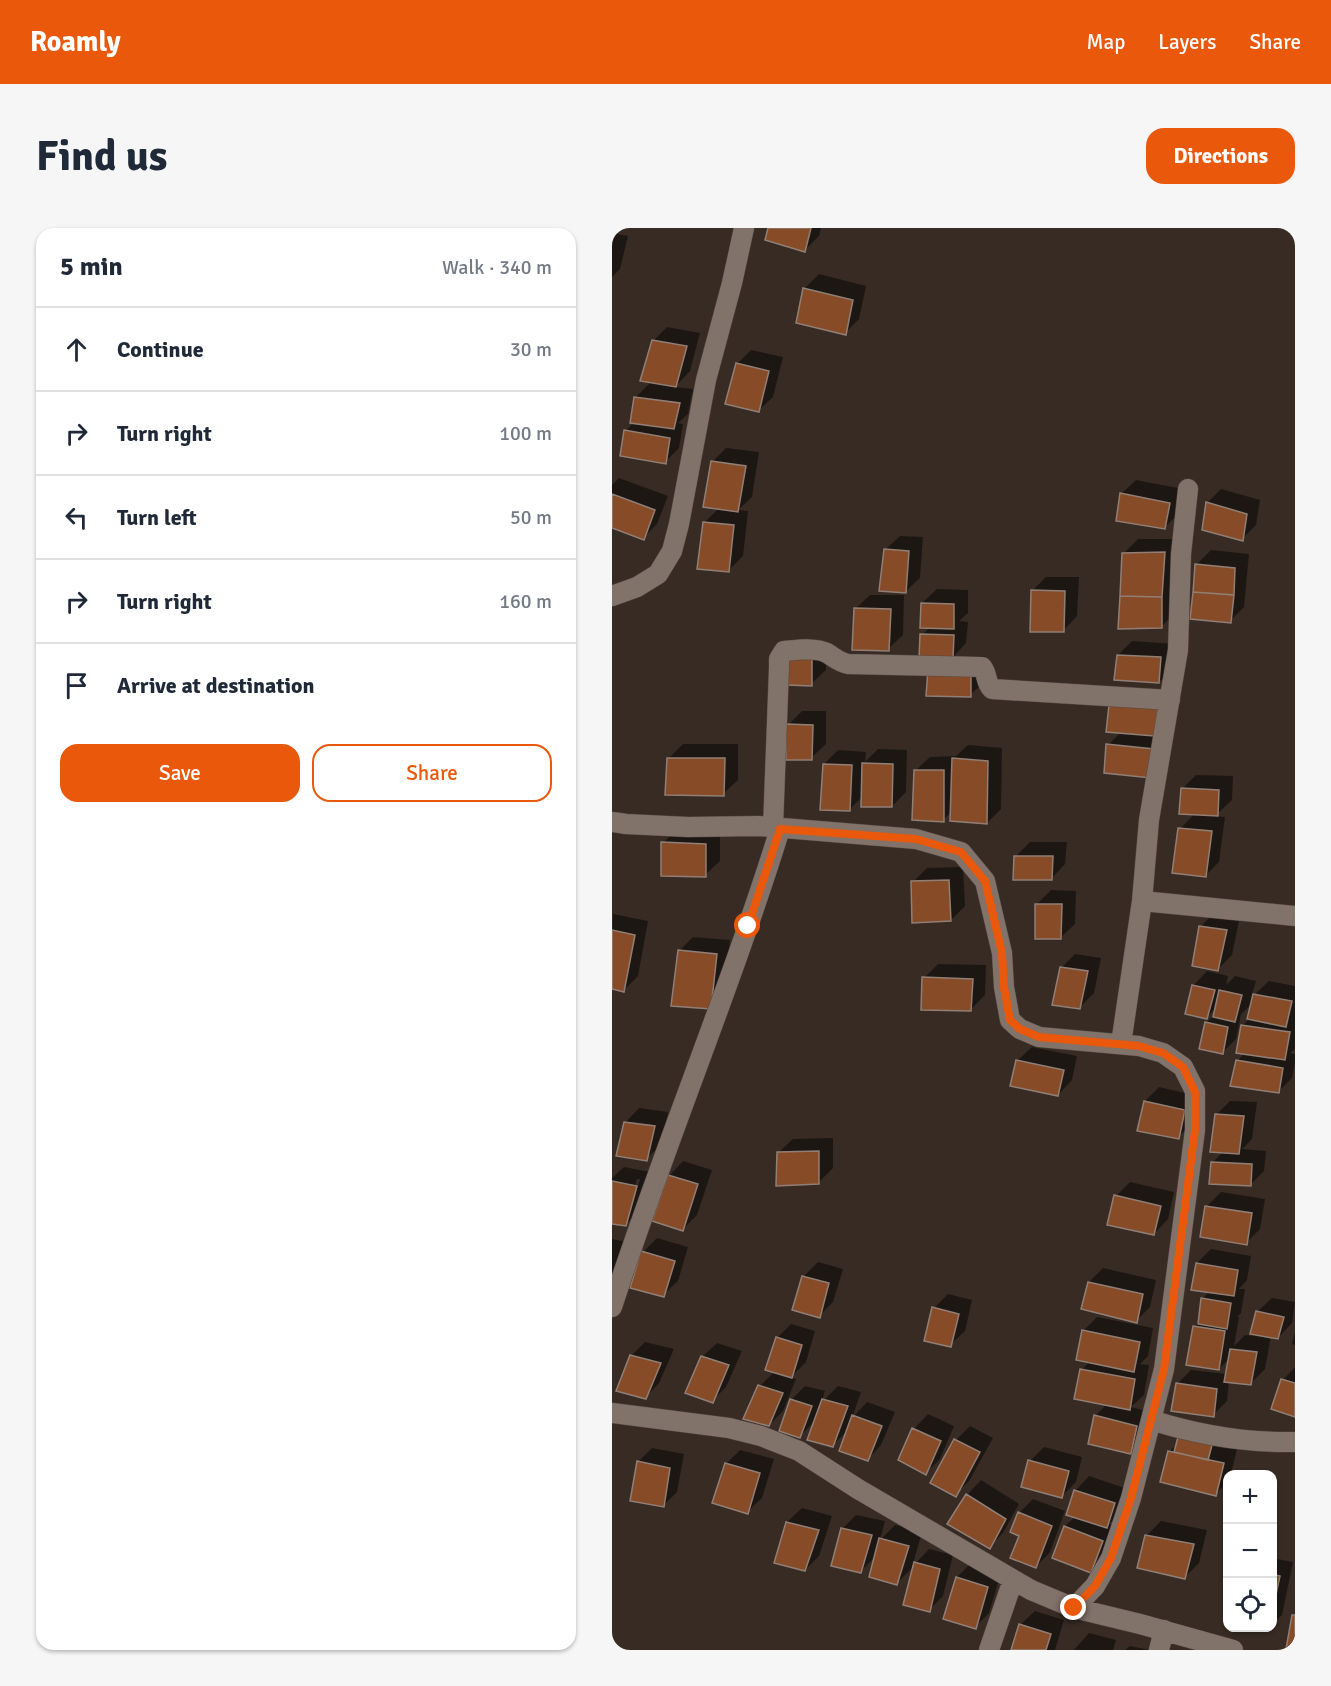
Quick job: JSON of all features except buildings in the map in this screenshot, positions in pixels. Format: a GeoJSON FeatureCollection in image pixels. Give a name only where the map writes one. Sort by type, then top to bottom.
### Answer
{"type":"FeatureCollection","features":[{"type":"Feature","properties":{"kind":"street"},"geometry":{"type":"LineString","coordinates":[[612,596],[637,587],[658,574],[672,551],[706,380],[727,304],[744,228]]}},
{"type":"Feature","properties":{"kind":"street"},"geometry":{"type":"LineString","coordinates":[[1121,1044],[1142,901],[1149,820],[1178,650],[1181,554],[1188,489]]}},
{"type":"Feature","properties":{"kind":"street"},"geometry":{"type":"LineString","coordinates":[[612,1307],[654,1182],[748,926],[776,828],[778,668],[779,658],[784,651],[822,651],[838,662],[848,664],[982,667],[986,672],[987,684],[992,689],[1170,700]]}},
{"type":"Feature","properties":{"kind":"street"},"geometry":{"type":"LineString","coordinates":[[612,822],[688,827],[759,826],[916,839],[961,852],[985,881],[1002,953],[1004,987],[1010,1020],[1020,1029],[1039,1037],[1139,1046],[1163,1053],[1183,1067],[1195,1092],[1195,1130],[1164,1369],[1131,1498],[1111,1558],[1095,1586],[1074,1608]]}},
{"type":"Feature","properties":{"kind":"street"},"geometry":{"type":"LineString","coordinates":[[1142,901],[1295,916]]}},
{"type":"Feature","properties":{"kind":"street"},"geometry":{"type":"LineString","coordinates":[[612,1413],[729,1428],[761,1436],[799,1451],[858,1489],[1030,1590],[1074,1608],[1233,1650]]}},
{"type":"Feature","properties":{"kind":"street"},"geometry":{"type":"LineString","coordinates":[[1151,1420],[1215,1437],[1242,1441],[1295,1442]]}},
{"type":"Feature","properties":{"kind":"street"},"geometry":{"type":"LineString","coordinates":[[989,1650],[1013,1580]]}},
{"type":"Feature","properties":{"kind":"street"},"geometry":{"type":"LineString","coordinates":[[1159,1650],[1164,1630]]}},
{"type":"Feature","properties":{"kind":"route"},"geometry":{"type":"LineString","coordinates":[[748,926],[780,829],[916,839],[961,852],[985,881],[1002,953],[1004,987],[1010,1020],[1020,1029],[1039,1037],[1139,1046],[1163,1053],[1183,1067],[1195,1092],[1195,1130],[1164,1369],[1131,1498],[1111,1558],[1095,1586],[1074,1608]]}}]}
